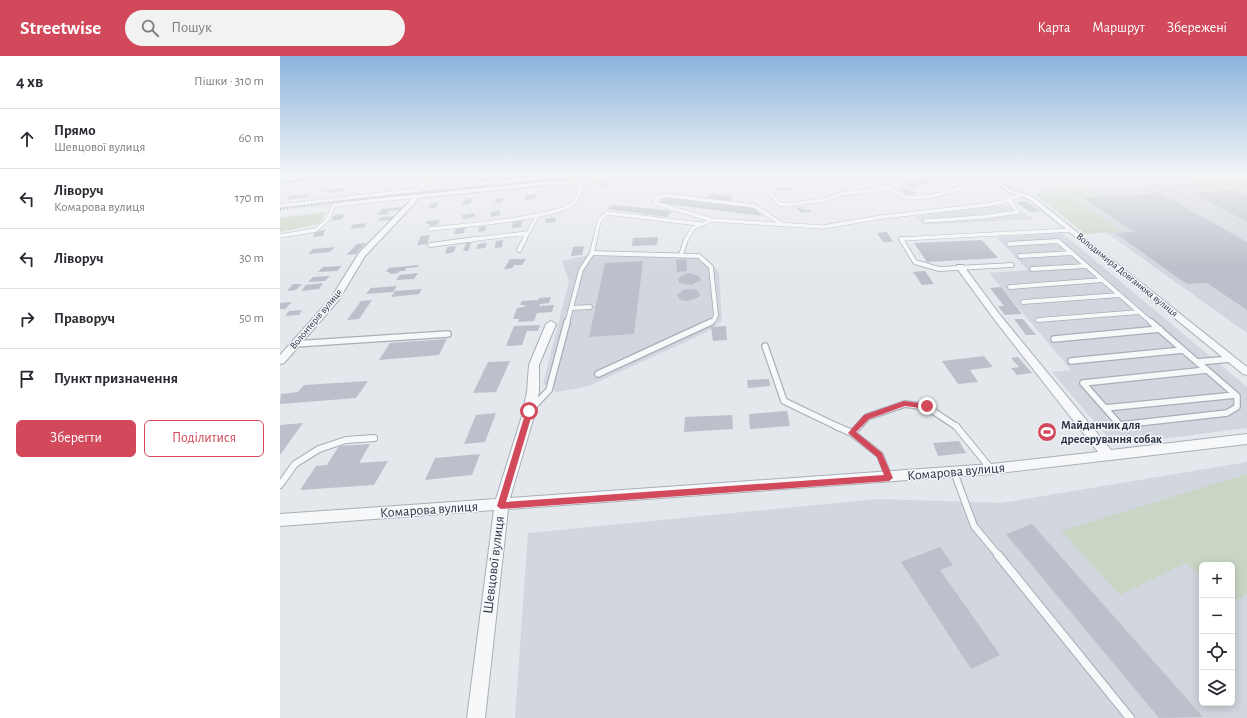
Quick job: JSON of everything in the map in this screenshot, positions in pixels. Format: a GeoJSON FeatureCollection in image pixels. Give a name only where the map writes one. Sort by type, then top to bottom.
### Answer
{"type":"FeatureCollection","features":[{"type":"Feature","properties":{"kind":"street","name":"Волонтерів вулиця"},"geometry":{"type":"LineString","coordinates":[[280,361],[335,299],[362,255],[408,205]]}},
{"type":"Feature","properties":{"kind":"street","name":"Володимира Довганюка вулиця"},"geometry":{"type":"LineString","coordinates":[[1040,205],[1247,372]]}},
{"type":"Feature","properties":{"kind":"street"},"geometry":{"type":"LineString","coordinates":[[960,267],[997,317],[1108,455]]}},
{"type":"Feature","properties":{"kind":"street","name":"Шевцової вулиця"},"geometry":{"type":"LineString","coordinates":[[476,718],[501,506],[529,411],[533,392],[534,365],[551,324]]}},
{"type":"Feature","properties":{"kind":"street","name":"Комарова вулиця"},"geometry":{"type":"LineString","coordinates":[[280,520],[501,506],[889,478],[991,469],[1247,439]]}},
{"type":"Feature","properties":{"kind":"lane"},"geometry":{"type":"LineString","coordinates":[[280,236],[316,230],[327,220],[334,205],[336,205]]}},
{"type":"Feature","properties":{"kind":"lane"},"geometry":{"type":"LineString","coordinates":[[430,229],[538,215],[569,205]]}},
{"type":"Feature","properties":{"kind":"lane"},"geometry":{"type":"LineString","coordinates":[[658,205],[699,215],[712,220],[824,227],[882,217],[990,205]]}},
{"type":"Feature","properties":{"kind":"lane"},"geometry":{"type":"LineString","coordinates":[[746,205],[754,206],[782,224]]}},
{"type":"Feature","properties":{"kind":"lane"},"geometry":{"type":"LineString","coordinates":[[925,221],[984,217],[1018,212],[1013,205]]}},
{"type":"Feature","properties":{"kind":"lane"},"geometry":{"type":"LineString","coordinates":[[529,411],[548,390],[581,270],[592,253],[599,221],[606,213],[700,224]]}},
{"type":"Feature","properties":{"kind":"lane"},"geometry":{"type":"LineString","coordinates":[[519,250],[538,215]]}},
{"type":"Feature","properties":{"kind":"lane"},"geometry":{"type":"LineString","coordinates":[[681,255],[689,230],[712,220]]}},
{"type":"Feature","properties":{"kind":"lane"},"geometry":{"type":"LineString","coordinates":[[1012,265],[939,268],[915,262],[901,239],[1071,230]]}},
{"type":"Feature","properties":{"kind":"lane"},"geometry":{"type":"LineString","coordinates":[[430,245],[528,233]]}},
{"type":"Feature","properties":{"kind":"lane"},"geometry":{"type":"LineString","coordinates":[[1009,244],[1058,242],[1072,253],[1086,266],[1103,280],[1183,350],[1207,370],[1237,396],[1237,407],[1227,412],[1120,425],[1083,383],[1207,370]]}},
{"type":"Feature","properties":{"kind":"lane"},"geometry":{"type":"LineString","coordinates":[[592,253],[699,256],[711,267],[716,315],[714,320],[598,374]]}},
{"type":"Feature","properties":{"kind":"lane"},"geometry":{"type":"LineString","coordinates":[[1020,256],[1072,253]]}},
{"type":"Feature","properties":{"kind":"lane"},"geometry":{"type":"LineString","coordinates":[[1032,270],[1086,266]]}},
{"type":"Feature","properties":{"kind":"lane"},"geometry":{"type":"LineString","coordinates":[[1010,287],[1103,280]]}},
{"type":"Feature","properties":{"kind":"lane"},"geometry":{"type":"LineString","coordinates":[[1023,302],[1120,295]]}},
{"type":"Feature","properties":{"kind":"lane"},"geometry":{"type":"LineString","coordinates":[[571,308],[590,307]]}},
{"type":"Feature","properties":{"kind":"lane"},"geometry":{"type":"LineString","coordinates":[[1038,320],[1140,312]]}},
{"type":"Feature","properties":{"kind":"lane"},"geometry":{"type":"LineString","coordinates":[[1054,339],[1160,330]]}},
{"type":"Feature","properties":{"kind":"lane"},"geometry":{"type":"LineString","coordinates":[[295,344],[448,334]]}},
{"type":"Feature","properties":{"kind":"lane"},"geometry":{"type":"LineString","coordinates":[[765,346],[784,401],[852,433],[880,455],[889,478]]}},
{"type":"Feature","properties":{"kind":"lane"},"geometry":{"type":"LineString","coordinates":[[1071,361],[1183,350]]}},
{"type":"Feature","properties":{"kind":"lane"},"geometry":{"type":"LineString","coordinates":[[1197,362],[1231,359]]}},
{"type":"Feature","properties":{"kind":"lane"},"geometry":{"type":"LineString","coordinates":[[1105,408],[1236,395]]}},
{"type":"Feature","properties":{"kind":"lane"},"geometry":{"type":"LineString","coordinates":[[852,433],[866,417],[904,404],[927,406],[958,427],[991,469]]}},
{"type":"Feature","properties":{"kind":"lane"},"geometry":{"type":"LineString","coordinates":[[280,485],[295,464],[319,449],[346,440],[374,438]]}},
{"type":"Feature","properties":{"kind":"lane"},"geometry":{"type":"LineString","coordinates":[[954,472],[974,526],[1130,718]]}},
{"type":"Feature","properties":{"kind":"path"},"geometry":{"type":"LineString","coordinates":[[1204,205],[1247,226]]}},
{"type":"Feature","properties":{"kind":"shaded area"},"geometry":{"type":"Polygon","coordinates":[[[297,205],[326,205],[280,210],[280,207],[297,205]]]}},
{"type":"Feature","properties":{"kind":"shaded area"},"geometry":{"type":"Polygon","coordinates":[[[1067,205],[1247,205],[1247,333],[1067,205]]]}},
{"type":"Feature","properties":{"kind":"shaded area"},"geometry":{"type":"Polygon","coordinates":[[[990,206],[1010,206],[1034,219],[923,225],[914,216],[990,206]]]}},
{"type":"Feature","properties":{"kind":"shaded area"},"geometry":{"type":"Polygon","coordinates":[[[1062,233],[1247,387],[1247,428],[1114,445],[1052,372],[1071,370],[989,273],[1028,270],[996,237],[1062,233]]]}},
{"type":"Feature","properties":{"kind":"shaded area"},"geometry":{"type":"Polygon","coordinates":[[[608,251],[698,253],[719,272],[722,321],[707,332],[589,386],[557,392],[543,384],[569,281],[562,261],[608,251]]]}},
{"type":"Feature","properties":{"kind":"shaded area"},"geometry":{"type":"Polygon","coordinates":[[[1247,462],[1247,718],[515,718],[528,533],[878,499],[1001,503],[1247,462]]]}},
{"type":"Feature","properties":{"kind":"green space"},"geometry":{"type":"Polygon","coordinates":[[[1048,205],[1084,205],[1122,231],[1085,234],[1048,205]]]}},
{"type":"Feature","properties":{"kind":"green space"},"geometry":{"type":"Polygon","coordinates":[[[326,212],[319,224],[280,232],[280,218],[326,212]]]}},
{"type":"Feature","properties":{"kind":"green space"},"geometry":{"type":"Polygon","coordinates":[[[1247,474],[1247,594],[1235,600],[1235,562],[1199,562],[1199,574],[1186,563],[1120,595],[1061,531],[1247,474]]]}},
{"type":"Feature","properties":{"kind":"building"},"geometry":{"type":"Polygon","coordinates":[[[430,205],[437,205],[435,208],[428,208],[430,205]]]}},
{"type":"Feature","properties":{"kind":"building"},"geometry":{"type":"Polygon","coordinates":[[[613,205],[672,211],[667,217],[607,209],[613,205]]]}},
{"type":"Feature","properties":{"kind":"building"},"geometry":{"type":"Polygon","coordinates":[[[674,205],[729,205],[754,208],[762,216],[674,205]]]}},
{"type":"Feature","properties":{"kind":"building"},"geometry":{"type":"Polygon","coordinates":[[[1019,205],[1031,205],[1041,211],[1030,212],[1019,205]]]}},
{"type":"Feature","properties":{"kind":"building"},"geometry":{"type":"Polygon","coordinates":[[[1093,205],[1181,205],[1247,242],[1247,310],[1207,283],[1187,284],[1115,233],[1134,232],[1093,205]]]}},
{"type":"Feature","properties":{"kind":"building"},"geometry":{"type":"Polygon","coordinates":[[[1215,205],[1247,205],[1247,222],[1215,205]]]}},
{"type":"Feature","properties":{"kind":"building"},"geometry":{"type":"Polygon","coordinates":[[[403,207],[402,210],[390,211],[387,214],[377,215],[382,209],[403,207]]]}},
{"type":"Feature","properties":{"kind":"building"},"geometry":{"type":"Polygon","coordinates":[[[802,207],[804,210],[809,209],[811,212],[801,213],[796,208],[802,207]]]}},
{"type":"Feature","properties":{"kind":"building"},"geometry":{"type":"Polygon","coordinates":[[[500,210],[500,215],[491,217],[491,212],[500,210]]]}},
{"type":"Feature","properties":{"kind":"building"},"geometry":{"type":"Polygon","coordinates":[[[474,213],[475,217],[463,219],[462,215],[474,213]]]}},
{"type":"Feature","properties":{"kind":"building"},"geometry":{"type":"Polygon","coordinates":[[[345,214],[342,219],[331,221],[334,215],[345,214]]]}},
{"type":"Feature","properties":{"kind":"building"},"geometry":{"type":"Polygon","coordinates":[[[395,216],[392,220],[378,221],[381,217],[395,216]]]}},
{"type":"Feature","properties":{"kind":"building"},"geometry":{"type":"Polygon","coordinates":[[[555,217],[556,222],[546,223],[545,219],[555,217]]]}},
{"type":"Feature","properties":{"kind":"building"},"geometry":{"type":"Polygon","coordinates":[[[440,220],[438,225],[429,226],[430,224],[426,224],[427,221],[440,220]]]}},
{"type":"Feature","properties":{"kind":"building"},"geometry":{"type":"Polygon","coordinates":[[[522,221],[521,227],[512,228],[513,222],[522,221]]]}},
{"type":"Feature","properties":{"kind":"building"},"geometry":{"type":"Polygon","coordinates":[[[365,223],[365,227],[351,229],[352,225],[365,223]]]}},
{"type":"Feature","properties":{"kind":"building"},"geometry":{"type":"Polygon","coordinates":[[[487,226],[485,231],[478,232],[479,227],[487,226]]]}},
{"type":"Feature","properties":{"kind":"building"},"geometry":{"type":"Polygon","coordinates":[[[465,228],[464,233],[454,234],[456,229],[465,228]]]}},
{"type":"Feature","properties":{"kind":"building"},"geometry":{"type":"Polygon","coordinates":[[[325,230],[323,236],[313,237],[315,232],[325,230]]]}},
{"type":"Feature","properties":{"kind":"building"},"geometry":{"type":"Polygon","coordinates":[[[887,232],[893,242],[883,242],[877,233],[887,232]]]}},
{"type":"Feature","properties":{"kind":"building"},"geometry":{"type":"Polygon","coordinates":[[[430,235],[427,244],[417,245],[421,236],[430,235]]]}},
{"type":"Feature","properties":{"kind":"building"},"geometry":{"type":"Polygon","coordinates":[[[658,237],[657,245],[632,246],[633,238],[658,237]]]}},
{"type":"Feature","properties":{"kind":"building"},"geometry":{"type":"Polygon","coordinates":[[[503,240],[502,247],[495,248],[496,241],[503,240]]]}},
{"type":"Feature","properties":{"kind":"building"},"geometry":{"type":"Polygon","coordinates":[[[982,240],[998,258],[927,262],[914,243],[982,240]]]}},
{"type":"Feature","properties":{"kind":"building"},"geometry":{"type":"Polygon","coordinates":[[[366,243],[356,254],[346,255],[357,244],[366,243]]]}},
{"type":"Feature","properties":{"kind":"building"},"geometry":{"type":"Polygon","coordinates":[[[466,243],[471,243],[468,251],[463,251],[466,243]]]}},
{"type":"Feature","properties":{"kind":"building"},"geometry":{"type":"Polygon","coordinates":[[[487,243],[485,248],[476,249],[478,244],[487,243]]]}},
{"type":"Feature","properties":{"kind":"building"},"geometry":{"type":"Polygon","coordinates":[[[456,246],[454,252],[445,254],[447,247],[456,246]]]}},
{"type":"Feature","properties":{"kind":"building"},"geometry":{"type":"Polygon","coordinates":[[[584,246],[582,255],[571,256],[573,247],[584,246]]]}},
{"type":"Feature","properties":{"kind":"building"},"geometry":{"type":"Polygon","coordinates":[[[335,247],[330,252],[308,254],[313,249],[335,247]]]}},
{"type":"Feature","properties":{"kind":"building"},"geometry":{"type":"Polygon","coordinates":[[[510,259],[526,259],[522,265],[514,265],[512,268],[504,269],[510,259]]]}},
{"type":"Feature","properties":{"kind":"building"},"geometry":{"type":"Polygon","coordinates":[[[686,259],[687,271],[677,272],[676,260],[686,259]]]}},
{"type":"Feature","properties":{"kind":"building"},"geometry":{"type":"Polygon","coordinates":[[[643,261],[634,334],[589,337],[605,263],[643,261]]]}},
{"type":"Feature","properties":{"kind":"building"},"geometry":{"type":"Polygon","coordinates":[[[419,265],[417,267],[406,268],[405,271],[400,271],[398,273],[389,274],[390,272],[386,272],[389,268],[419,265]]]}},
{"type":"Feature","properties":{"kind":"building"},"geometry":{"type":"Polygon","coordinates":[[[342,266],[337,271],[318,272],[323,267],[342,266]]]}},
{"type":"Feature","properties":{"kind":"building"},"geometry":{"type":"Polygon","coordinates":[[[925,271],[934,284],[922,285],[913,272],[925,271]]]}},
{"type":"Feature","properties":{"kind":"building"},"geometry":{"type":"Polygon","coordinates":[[[418,273],[414,279],[396,280],[400,275],[418,273]]]}},
{"type":"Feature","properties":{"kind":"building"},"geometry":{"type":"Polygon","coordinates":[[[688,273],[699,276],[701,280],[691,285],[679,283],[678,278],[688,273]]]}},
{"type":"Feature","properties":{"kind":"building"},"geometry":{"type":"Polygon","coordinates":[[[330,276],[325,281],[308,282],[313,277],[330,276]]]}},
{"type":"Feature","properties":{"kind":"building"},"geometry":{"type":"Polygon","coordinates":[[[323,283],[319,289],[301,291],[306,285],[323,283]]]}},
{"type":"Feature","properties":{"kind":"building"},"geometry":{"type":"Polygon","coordinates":[[[293,284],[302,284],[296,290],[287,291],[293,284]]]}},
{"type":"Feature","properties":{"kind":"building"},"geometry":{"type":"Polygon","coordinates":[[[397,286],[393,292],[366,294],[371,288],[397,286]]]}},
{"type":"Feature","properties":{"kind":"building"},"geometry":{"type":"Polygon","coordinates":[[[1001,287],[1022,314],[1005,315],[998,306],[1004,306],[990,288],[1001,287]]]}},
{"type":"Feature","properties":{"kind":"building"},"geometry":{"type":"Polygon","coordinates":[[[422,289],[419,294],[391,297],[395,291],[422,289]]]}},
{"type":"Feature","properties":{"kind":"building"},"geometry":{"type":"Polygon","coordinates":[[[685,289],[697,290],[700,294],[699,297],[688,301],[680,300],[677,295],[685,289]]]}},
{"type":"Feature","properties":{"kind":"building"},"geometry":{"type":"Polygon","coordinates":[[[551,297],[549,303],[540,304],[539,306],[554,305],[552,312],[537,313],[534,321],[518,322],[519,319],[513,319],[517,308],[524,307],[525,305],[520,305],[522,301],[551,297]]]}},
{"type":"Feature","properties":{"kind":"building"},"geometry":{"type":"Polygon","coordinates":[[[372,300],[359,319],[347,320],[361,301],[372,300]]]}},
{"type":"Feature","properties":{"kind":"building"},"geometry":{"type":"Polygon","coordinates":[[[292,302],[285,309],[280,309],[280,303],[292,302]]]}},
{"type":"Feature","properties":{"kind":"building"},"geometry":{"type":"Polygon","coordinates":[[[302,310],[299,315],[285,316],[289,311],[302,310]]]}},
{"type":"Feature","properties":{"kind":"building"},"geometry":{"type":"Polygon","coordinates":[[[1014,319],[1023,319],[1036,335],[1026,335],[1014,319]]]}},
{"type":"Feature","properties":{"kind":"building"},"geometry":{"type":"Polygon","coordinates":[[[540,325],[538,331],[527,331],[522,345],[506,346],[514,326],[540,325]]]}},
{"type":"Feature","properties":{"kind":"building"},"geometry":{"type":"Polygon","coordinates":[[[726,326],[727,340],[713,341],[711,327],[726,326]]]}},
{"type":"Feature","properties":{"kind":"building"},"geometry":{"type":"Polygon","coordinates":[[[447,339],[439,355],[379,360],[390,343],[447,339]]]}},
{"type":"Feature","properties":{"kind":"building"},"geometry":{"type":"Polygon","coordinates":[[[984,356],[993,367],[970,370],[978,382],[958,384],[942,361],[984,356]]]}},
{"type":"Feature","properties":{"kind":"building"},"geometry":{"type":"Polygon","coordinates":[[[1018,357],[1032,373],[1017,375],[1011,368],[1019,367],[1011,358],[1018,357]]]}},
{"type":"Feature","properties":{"kind":"building"},"geometry":{"type":"Polygon","coordinates":[[[510,361],[496,392],[473,393],[488,362],[510,361]]]}},
{"type":"Feature","properties":{"kind":"building"},"geometry":{"type":"Polygon","coordinates":[[[769,379],[770,386],[748,388],[747,380],[769,379]]]}},
{"type":"Feature","properties":{"kind":"building"},"geometry":{"type":"Polygon","coordinates":[[[368,381],[356,398],[280,404],[281,394],[298,392],[304,385],[368,381]]]}},
{"type":"Feature","properties":{"kind":"building"},"geometry":{"type":"Polygon","coordinates":[[[787,411],[790,426],[750,429],[749,414],[787,411]]]}},
{"type":"Feature","properties":{"kind":"building"},"geometry":{"type":"Polygon","coordinates":[[[496,413],[485,442],[464,444],[476,415],[496,413]]]}},
{"type":"Feature","properties":{"kind":"building"},"geometry":{"type":"Polygon","coordinates":[[[732,415],[733,429],[684,432],[685,417],[732,415]]]}},
{"type":"Feature","properties":{"kind":"building"},"geometry":{"type":"Polygon","coordinates":[[[303,423],[280,455],[280,425],[303,423]]]}},
{"type":"Feature","properties":{"kind":"building"},"geometry":{"type":"Polygon","coordinates":[[[959,441],[966,453],[938,456],[933,443],[959,441]]]}},
{"type":"Feature","properties":{"kind":"building"},"geometry":{"type":"Polygon","coordinates":[[[370,444],[359,463],[388,461],[374,485],[300,490],[316,466],[327,465],[339,446],[370,444]]]}},
{"type":"Feature","properties":{"kind":"building"},"geometry":{"type":"Polygon","coordinates":[[[480,454],[472,475],[425,480],[435,458],[480,454]]]}},
{"type":"Feature","properties":{"kind":"building"},"geometry":{"type":"Polygon","coordinates":[[[1032,524],[1203,717],[1159,718],[1006,534],[1032,524]]]}},
{"type":"Feature","properties":{"kind":"building"},"geometry":{"type":"Polygon","coordinates":[[[940,547],[953,565],[940,570],[1000,655],[971,669],[901,562],[940,547]]]}},
{"type":"Feature","properties":{"kind":"railway"},"geometry":{"type":"LineString","coordinates":[[280,209],[310,205]]}},
{"type":"Feature","properties":{"kind":"place","name":"Майданчик для дресерування собак"},"geometry":{"type":"Point","coordinates":[1047,432]}},
{"type":"Feature","properties":{"kind":"route"},"geometry":{"type":"LineString","coordinates":[[529,411],[501,506],[889,478],[880,455],[852,433],[866,417],[904,404],[927,406]]}}]}
